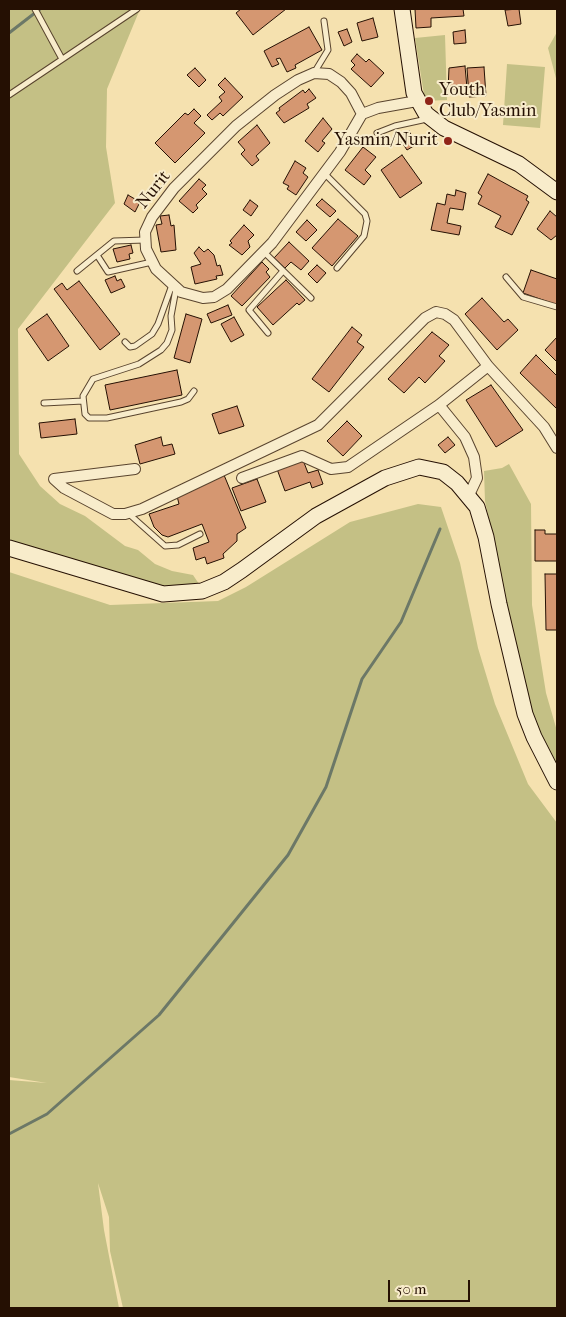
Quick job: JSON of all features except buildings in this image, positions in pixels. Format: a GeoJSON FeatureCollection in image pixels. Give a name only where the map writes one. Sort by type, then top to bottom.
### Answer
{"type":"FeatureCollection","features":[{"type":"Feature","properties":{"kind":"main road"},"geometry":{"type":"LineString","coordinates":[[402,9],[413,86],[417,101],[430,118],[444,128],[515,162],[557,192]]}},
{"type":"Feature","properties":{"kind":"main road"},"geometry":{"type":"LineString","coordinates":[[9,548],[162,594],[202,591],[224,582],[316,516],[350,496],[401,472],[420,467],[436,469],[450,476],[469,495],[477,507],[486,537],[499,604],[525,714],[534,737],[557,782]]}},
{"type":"Feature","properties":{"kind":"street"},"geometry":{"type":"LineString","coordinates":[[314,73],[329,74],[341,82],[351,93],[362,114]]}},
{"type":"Feature","properties":{"kind":"street","name":"Nurit"},"geometry":{"type":"LineString","coordinates":[[145,240],[148,224],[156,209],[195,166],[236,126],[268,100],[298,80],[314,73]]}},
{"type":"Feature","properties":{"kind":"street"},"geometry":{"type":"LineString","coordinates":[[145,240],[152,262],[174,287],[197,298],[219,295],[264,252],[325,174],[362,114],[378,108],[417,101]]}},
{"type":"Feature","properties":{"kind":"street"},"geometry":{"type":"LineString","coordinates":[[135,470],[54,478],[64,488],[110,512],[129,514],[318,425],[430,314],[439,312],[451,317],[488,366],[544,427],[557,448]]}},
{"type":"Feature","properties":{"kind":"street"},"geometry":{"type":"LineString","coordinates":[[242,478],[302,456],[331,469],[348,467],[439,405],[488,366]]}},
{"type":"Feature","properties":{"kind":"street"},"geometry":{"type":"LineString","coordinates":[[439,405],[465,437],[474,457],[477,478],[469,495]]}},
{"type":"Feature","properties":{"kind":"lane"},"geometry":{"type":"LineString","coordinates":[[35,9],[62,59]]}},
{"type":"Feature","properties":{"kind":"lane"},"geometry":{"type":"LineString","coordinates":[[9,95],[137,9]]}},
{"type":"Feature","properties":{"kind":"lane"},"geometry":{"type":"LineString","coordinates":[[314,73],[328,50],[324,21]]}},
{"type":"Feature","properties":{"kind":"lane"},"geometry":{"type":"LineString","coordinates":[[377,133],[395,126],[430,118]]}},
{"type":"Feature","properties":{"kind":"lane"},"geometry":{"type":"LineString","coordinates":[[325,174],[365,214],[367,221],[364,236],[337,268]]}},
{"type":"Feature","properties":{"kind":"lane"},"geometry":{"type":"LineString","coordinates":[[78,271],[114,241],[145,240]]}},
{"type":"Feature","properties":{"kind":"lane"},"geometry":{"type":"LineString","coordinates":[[264,252],[311,298]]}},
{"type":"Feature","properties":{"kind":"lane"},"geometry":{"type":"LineString","coordinates":[[97,256],[108,272],[152,262]]}},
{"type":"Feature","properties":{"kind":"lane"},"geometry":{"type":"LineString","coordinates":[[268,333],[249,310],[283,271]]}},
{"type":"Feature","properties":{"kind":"lane"},"geometry":{"type":"LineString","coordinates":[[506,277],[523,297],[557,307]]}},
{"type":"Feature","properties":{"kind":"lane"},"geometry":{"type":"LineString","coordinates":[[125,342],[130,347],[135,346],[152,334],[174,287]]}},
{"type":"Feature","properties":{"kind":"lane"},"geometry":{"type":"LineString","coordinates":[[174,287],[171,316],[172,330],[167,343],[161,350],[139,364],[93,379],[88,384],[83,401],[85,414],[89,418],[98,419],[181,402],[188,399],[194,391]]}},
{"type":"Feature","properties":{"kind":"lane"},"geometry":{"type":"LineString","coordinates":[[44,404],[83,401]]}},
{"type":"Feature","properties":{"kind":"lane"},"geometry":{"type":"LineString","coordinates":[[129,514],[165,546],[178,545],[200,534]]}},
{"type":"Feature","properties":{"kind":"shaded area"},"geometry":{"type":"Polygon","coordinates":[[[9,9],[140,9],[107,89],[106,147],[115,203],[18,329],[19,454],[40,486],[60,504],[85,516],[125,546],[138,550],[155,564],[172,571],[193,575],[201,587],[166,586],[9,552],[9,9]]]}},
{"type":"Feature","properties":{"kind":"shaded area"},"geometry":{"type":"Polygon","coordinates":[[[557,32],[557,82],[548,48],[557,32]]]}},
{"type":"Feature","properties":{"kind":"shaded area"},"geometry":{"type":"Polygon","coordinates":[[[445,35],[447,100],[425,101],[415,38],[445,35]]]}},
{"type":"Feature","properties":{"kind":"shaded area"},"geometry":{"type":"Polygon","coordinates":[[[507,64],[545,67],[540,128],[503,125],[507,64]]]}},
{"type":"Feature","properties":{"kind":"shaded area"},"geometry":{"type":"Polygon","coordinates":[[[509,464],[531,504],[532,605],[546,693],[557,731],[557,768],[543,741],[529,706],[485,501],[484,471],[502,468],[509,464]]]}},
{"type":"Feature","properties":{"kind":"shaded area"},"geometry":{"type":"Polygon","coordinates":[[[418,504],[441,507],[460,563],[478,648],[495,704],[528,784],[557,823],[557,1308],[123,1308],[110,1251],[109,1217],[98,1183],[104,1230],[119,1308],[9,1308],[9,1080],[47,1083],[9,1077],[9,572],[110,605],[218,601],[246,587],[350,522],[418,504]]]}},
{"type":"Feature","properties":{"kind":"waterway"},"geometry":{"type":"LineString","coordinates":[[9,33],[40,9]]}},
{"type":"Feature","properties":{"kind":"waterway"},"geometry":{"type":"LineString","coordinates":[[9,1134],[47,1114],[159,1015],[288,855],[326,787],[362,679],[401,622],[440,529]]}},
{"type":"Feature","properties":{"kind":"place","name":"Youth Club/Yasmin"},"geometry":{"type":"Point","coordinates":[429,101]}},
{"type":"Feature","properties":{"kind":"place","name":"Yasmin/Nurit"},"geometry":{"type":"Point","coordinates":[448,141]}}]}
